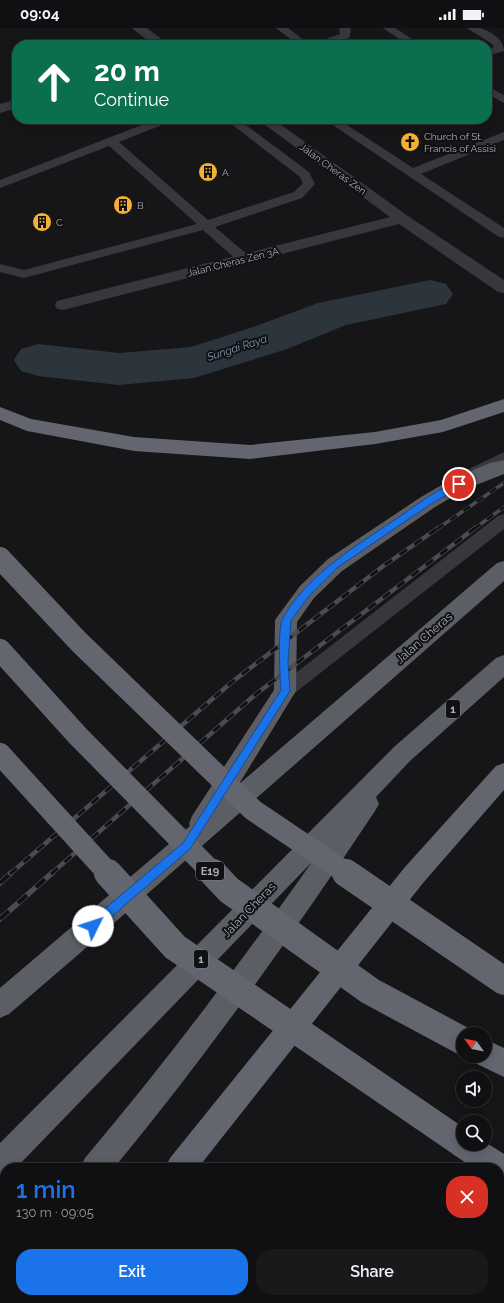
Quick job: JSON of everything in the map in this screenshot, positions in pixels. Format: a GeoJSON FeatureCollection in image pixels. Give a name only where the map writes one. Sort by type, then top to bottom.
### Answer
{"type":"FeatureCollection","features":[{"type":"Feature","properties":{"kind":"highway"},"geometry":{"type":"LineString","coordinates":[[0,414],[27,425],[134,444],[250,452],[375,438],[443,426],[504,405]]}},
{"type":"Feature","properties":{"kind":"highway"},"geometry":{"type":"LineString","coordinates":[[186,846],[285,691],[284,662],[286,620],[307,592],[335,565],[428,502],[459,484],[497,468],[504,467]]}},
{"type":"Feature","properties":{"kind":"highway"},"geometry":{"type":"LineString","coordinates":[[0,558],[79,642],[253,810],[504,980]]}},
{"type":"Feature","properties":{"kind":"highway","name":"Jalan Cheras"},"geometry":{"type":"LineString","coordinates":[[0,1005],[186,846],[298,746],[504,569]]}},
{"type":"Feature","properties":{"kind":"highway","name":"E19"},"geometry":{"type":"LineString","coordinates":[[0,650],[78,736],[229,890],[370,991],[456,1037]]}},
{"type":"Feature","properties":{"kind":"highway","name":"Jalan Cheras"},"geometry":{"type":"LineString","coordinates":[[1,1163],[402,754],[504,664]]}},
{"type":"Feature","properties":{"kind":"highway"},"geometry":{"type":"LineString","coordinates":[[0,754],[175,947],[456,1139]]}},
{"type":"Feature","properties":{"kind":"highway"},"geometry":{"type":"LineString","coordinates":[[99,1163],[141,1115],[286,922],[402,754]]}},
{"type":"Feature","properties":{"kind":"highway"},"geometry":{"type":"LineString","coordinates":[[184,1163],[414,875],[504,773]]}},
{"type":"Feature","properties":{"kind":"highway"},"geometry":{"type":"LineString","coordinates":[[492,1056],[504,1063]]}},
{"type":"Feature","properties":{"kind":"highway"},"geometry":{"type":"LineString","coordinates":[[474,1151],[492,1163]]}},
{"type":"Feature","properties":{"kind":"street"},"geometry":{"type":"LineString","coordinates":[[138,28],[155,40]]}},
{"type":"Feature","properties":{"kind":"street"},"geometry":{"type":"LineString","coordinates":[[0,109],[12,105]]}},
{"type":"Feature","properties":{"kind":"street","name":"Jalan Cheras Zen"},"geometry":{"type":"LineString","coordinates":[[271,124],[402,219],[504,288]]}},
{"type":"Feature","properties":{"kind":"street","name":"Jalan Cheras Zen 3A"},"geometry":{"type":"LineString","coordinates":[[63,306],[402,219]]}},
{"type":"Feature","properties":{"kind":"street"},"geometry":{"type":"LineString","coordinates":[[459,484],[504,459]]}},
{"type":"Feature","properties":{"kind":"lane"},"geometry":{"type":"LineString","coordinates":[[281,28],[298,40]]}},
{"type":"Feature","properties":{"kind":"lane"},"geometry":{"type":"LineString","coordinates":[[333,40],[345,36],[346,30],[344,28]]}},
{"type":"Feature","properties":{"kind":"lane"},"geometry":{"type":"LineString","coordinates":[[388,28],[408,40]]}},
{"type":"Feature","properties":{"kind":"lane"},"geometry":{"type":"LineString","coordinates":[[472,28],[497,42],[500,49],[492,51]]}},
{"type":"Feature","properties":{"kind":"lane"},"geometry":{"type":"LineString","coordinates":[[492,92],[504,100]]}},
{"type":"Feature","properties":{"kind":"lane"},"geometry":{"type":"LineString","coordinates":[[0,184],[155,124]]}},
{"type":"Feature","properties":{"kind":"lane"},"geometry":{"type":"LineString","coordinates":[[0,268],[24,274],[204,226],[298,195],[309,184],[305,174],[238,124]]}},
{"type":"Feature","properties":{"kind":"lane"},"geometry":{"type":"LineString","coordinates":[[338,124],[504,234]]}},
{"type":"Feature","properties":{"kind":"lane"},"geometry":{"type":"LineString","coordinates":[[412,173],[504,136]]}},
{"type":"Feature","properties":{"kind":"lane"},"geometry":{"type":"LineString","coordinates":[[110,141],[204,226],[244,259]]}},
{"type":"Feature","properties":{"kind":"lane"},"geometry":{"type":"LineString","coordinates":[[285,691],[504,520]]}},
{"type":"Feature","properties":{"kind":"waterway","name":"Sungai Raya"},"geometry":{"type":"LineString","coordinates":[[38,360],[119,369],[194,362],[270,338],[334,313],[430,294]]}},
{"type":"Feature","properties":{"kind":"railway"},"geometry":{"type":"LineString","coordinates":[[437,529],[504,483]]}},
{"type":"Feature","properties":{"kind":"railway"},"geometry":{"type":"LineString","coordinates":[[474,529],[504,507]]}},
{"type":"Feature","properties":{"kind":"railway"},"geometry":{"type":"LineString","coordinates":[[10,874],[232,682],[382,567],[438,528]]}},
{"type":"Feature","properties":{"kind":"railway"},"geometry":{"type":"LineString","coordinates":[[51,874],[256,694],[475,528]]}},
{"type":"Feature","properties":{"kind":"railway"},"geometry":{"type":"LineString","coordinates":[[0,883],[11,873]]}},
{"type":"Feature","properties":{"kind":"railway"},"geometry":{"type":"LineString","coordinates":[[0,919],[52,873]]}},
{"type":"Feature","properties":{"kind":"place","name":"Church of St. Francis of Assisi"},"geometry":{"type":"Point","coordinates":[410,142]}},
{"type":"Feature","properties":{"kind":"place","name":"A"},"geometry":{"type":"Point","coordinates":[208,172]}},
{"type":"Feature","properties":{"kind":"place","name":"B"},"geometry":{"type":"Point","coordinates":[123,205]}},
{"type":"Feature","properties":{"kind":"place","name":"C"},"geometry":{"type":"Point","coordinates":[42,222]}},
{"type":"Feature","properties":{"kind":"route"},"geometry":{"type":"LineString","coordinates":[[93,926],[186,846],[285,691],[284,662],[286,620],[307,592],[335,565],[428,502],[459,484]]}}]}
